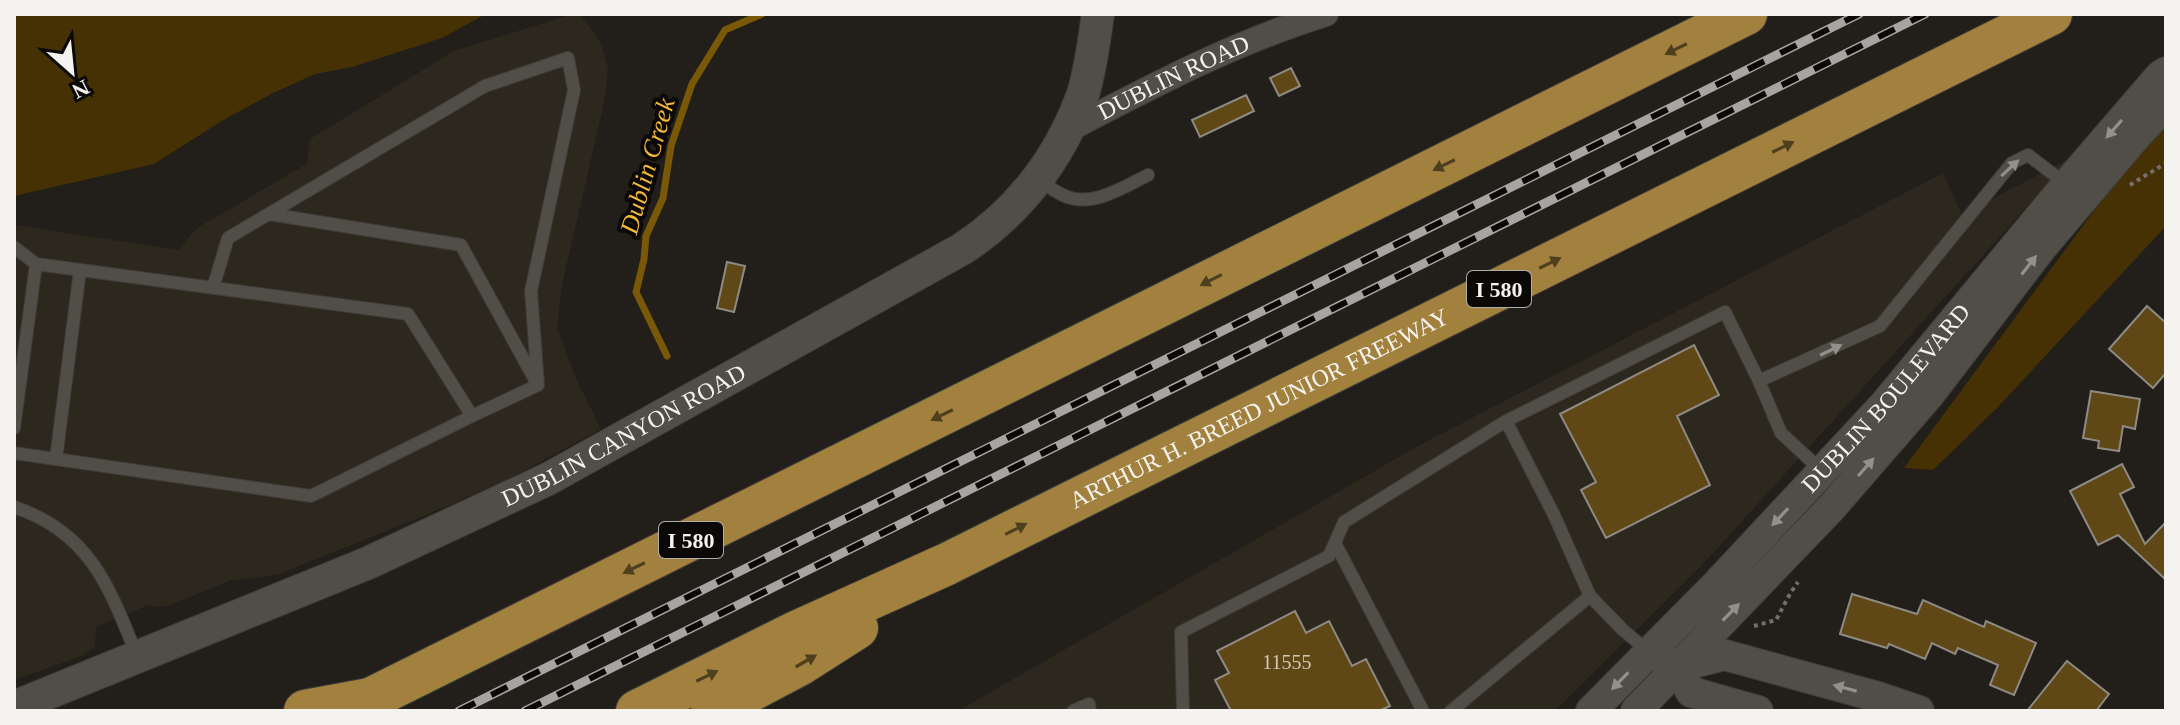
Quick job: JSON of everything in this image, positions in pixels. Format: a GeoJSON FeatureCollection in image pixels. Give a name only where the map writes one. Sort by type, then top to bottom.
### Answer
{"type":"FeatureCollection","features":[{"type":"Feature","properties":{"kind":"highway","name":"I 580"},"geometry":{"type":"LineString","coordinates":[[358,705],[1746,14]]}},
{"type":"Feature","properties":{"kind":"highway","name":"ARTHUR H. BREED JUNIOR FREEWAY"},"geometry":{"type":"LineString","coordinates":[[637,711],[794,633],[947,564],[2051,14]]}},
{"type":"Feature","properties":{"kind":"highway"},"geometry":{"type":"LineString","coordinates":[[712,711],[834,644],[947,564]]}},
{"type":"Feature","properties":{"kind":"highway"},"geometry":{"type":"LineString","coordinates":[[305,711],[358,705]]}},
{"type":"Feature","properties":{"kind":"main road","name":"DUBLIN CANYON ROAD"},"geometry":{"type":"LineString","coordinates":[[14,707],[368,563],[548,479],[962,249],[1004,217],[1038,180],[1068,130],[1083,92],[1098,14]]}},
{"type":"Feature","properties":{"kind":"street","name":"DUBLIN ROAD"},"geometry":{"type":"LineString","coordinates":[[1068,130],[1181,71],[1284,27],[1326,14]]}},
{"type":"Feature","properties":{"kind":"street","name":"DUBLIN BOULEVARD"},"geometry":{"type":"LineString","coordinates":[[1591,711],[1717,584],[1884,405],[2067,184],[2166,72]]}},
{"type":"Feature","properties":{"kind":"street","name":"DUBLIN BOULEVARD"},"geometry":{"type":"LineString","coordinates":[[1636,711],[1831,508],[1929,395],[2042,247],[2166,104]]}},
{"type":"Feature","properties":{"kind":"street"},"geometry":{"type":"LineString","coordinates":[[1648,651],[1677,667],[1691,692],[1758,711]]}},
{"type":"Feature","properties":{"kind":"street"},"geometry":{"type":"LineString","coordinates":[[1677,667],[1725,655],[1919,711]]}},
{"type":"Feature","properties":{"kind":"lane"},"geometry":{"type":"LineString","coordinates":[[213,288],[228,238],[485,86],[568,58],[574,90],[531,291],[538,385]]}},
{"type":"Feature","properties":{"kind":"lane"},"geometry":{"type":"LineString","coordinates":[[1759,381],[1880,326],[2012,163],[2028,155],[2067,184]]}},
{"type":"Feature","properties":{"kind":"lane"},"geometry":{"type":"LineString","coordinates":[[1038,180],[1064,196],[1082,200],[1112,193],[1148,175]]}},
{"type":"Feature","properties":{"kind":"lane"},"geometry":{"type":"LineString","coordinates":[[269,214],[461,245],[538,385]]}},
{"type":"Feature","properties":{"kind":"lane"},"geometry":{"type":"LineString","coordinates":[[14,247],[36,264],[408,314],[472,416]]}},
{"type":"Feature","properties":{"kind":"lane"},"geometry":{"type":"LineString","coordinates":[[14,428],[36,264]]}},
{"type":"Feature","properties":{"kind":"lane"},"geometry":{"type":"LineString","coordinates":[[56,459],[80,270]]}},
{"type":"Feature","properties":{"kind":"lane"},"geometry":{"type":"LineString","coordinates":[[1183,711],[1181,632],[1329,556],[1344,522],[1506,421],[1725,312],[1781,433],[1822,471]]}},
{"type":"Feature","properties":{"kind":"lane"},"geometry":{"type":"LineString","coordinates":[[14,453],[311,496],[538,385]]}},
{"type":"Feature","properties":{"kind":"lane"},"geometry":{"type":"LineString","coordinates":[[1506,421],[1554,515],[1590,596],[1648,651]]}},
{"type":"Feature","properties":{"kind":"lane"},"geometry":{"type":"LineString","coordinates":[[14,507],[54,525],[74,539],[90,558],[116,603],[137,656]]}},
{"type":"Feature","properties":{"kind":"lane"},"geometry":{"type":"LineString","coordinates":[[1335,543],[1423,711]]}},
{"type":"Feature","properties":{"kind":"lane"},"geometry":{"type":"LineString","coordinates":[[1451,711],[1590,596]]}},
{"type":"Feature","properties":{"kind":"lane"},"geometry":{"type":"LineString","coordinates":[[1073,711],[1089,704],[1090,711]]}},
{"type":"Feature","properties":{"kind":"shaded area"},"geometry":{"type":"Polygon","coordinates":[[[14,14],[486,14],[442,38],[352,67],[315,74],[225,119],[154,164],[14,196],[14,14]]]}},
{"type":"Feature","properties":{"kind":"shaded area"},"geometry":{"type":"Polygon","coordinates":[[[580,14],[600,41],[608,68],[604,103],[562,285],[557,328],[578,383],[601,429],[508,479],[279,574],[231,580],[171,605],[148,605],[96,627],[95,646],[82,656],[14,680],[14,225],[178,250],[197,228],[307,164],[310,139],[454,51],[580,14]]]}},
{"type":"Feature","properties":{"kind":"shaded area"},"geometry":{"type":"Polygon","coordinates":[[[2166,122],[2166,226],[1998,407],[1933,470],[1904,468],[2147,139],[2166,122]]]}},
{"type":"Feature","properties":{"kind":"shaded area"},"geometry":{"type":"Polygon","coordinates":[[[2072,157],[1705,562],[1555,711],[958,711],[1418,446],[1943,173],[1962,215],[2072,157]]]}},
{"type":"Feature","properties":{"kind":"building"},"geometry":{"type":"Polygon","coordinates":[[[1291,68],[1300,86],[1279,96],[1270,78],[1291,68]]]}},
{"type":"Feature","properties":{"kind":"building"},"geometry":{"type":"Polygon","coordinates":[[[1246,95],[1254,111],[1200,137],[1192,120],[1246,95]]]}},
{"type":"Feature","properties":{"kind":"building"},"geometry":{"type":"Polygon","coordinates":[[[727,262],[745,266],[734,312],[717,308],[727,262]]]}},
{"type":"Feature","properties":{"kind":"building"},"geometry":{"type":"Polygon","coordinates":[[[2147,306],[2166,323],[2166,373],[2153,388],[2109,349],[2147,306]]]}},
{"type":"Feature","properties":{"kind":"building"},"geometry":{"type":"Polygon","coordinates":[[[1694,345],[1719,395],[1677,416],[1710,485],[1606,538],[1581,490],[1596,482],[1560,414],[1694,345]]]}},
{"type":"Feature","properties":{"kind":"building"},"geometry":{"type":"Polygon","coordinates":[[[2091,391],[2140,399],[2135,429],[2123,426],[2119,451],[2098,448],[2099,441],[2083,438],[2091,391]]]}},
{"type":"Feature","properties":{"kind":"building"},"geometry":{"type":"Polygon","coordinates":[[[2122,464],[2134,487],[2120,494],[2145,544],[2166,522],[2166,580],[2118,535],[2098,545],[2070,491],[2122,464]]]}},
{"type":"Feature","properties":{"kind":"building"},"geometry":{"type":"Polygon","coordinates":[[[1852,594],[1917,614],[1923,600],[1984,627],[1986,621],[2036,643],[2014,695],[1990,685],[1998,665],[1958,648],[1955,654],[1932,643],[1925,659],[1889,644],[1887,648],[1840,634],[1852,594]]]}},
{"type":"Feature","properties":{"kind":"building"},"geometry":{"type":"Polygon","coordinates":[[[1295,611],[1306,633],[1329,621],[1352,666],[1366,659],[1390,706],[1379,711],[1231,711],[1215,680],[1229,673],[1217,651],[1295,611]]]}},
{"type":"Feature","properties":{"kind":"building"},"geometry":{"type":"Polygon","coordinates":[[[2067,661],[2109,694],[2096,711],[2027,711],[2067,661]]]}},
{"type":"Feature","properties":{"kind":"waterway","name":"Dublin Creek"},"geometry":{"type":"LineString","coordinates":[[667,356],[636,292],[646,236],[663,198],[671,146],[692,84],[725,30],[762,14]]}},
{"type":"Feature","properties":{"kind":"railway"},"geometry":{"type":"LineString","coordinates":[[459,711],[1859,14]]}},
{"type":"Feature","properties":{"kind":"railway"},"geometry":{"type":"LineString","coordinates":[[525,711],[1925,14]]}}]}
